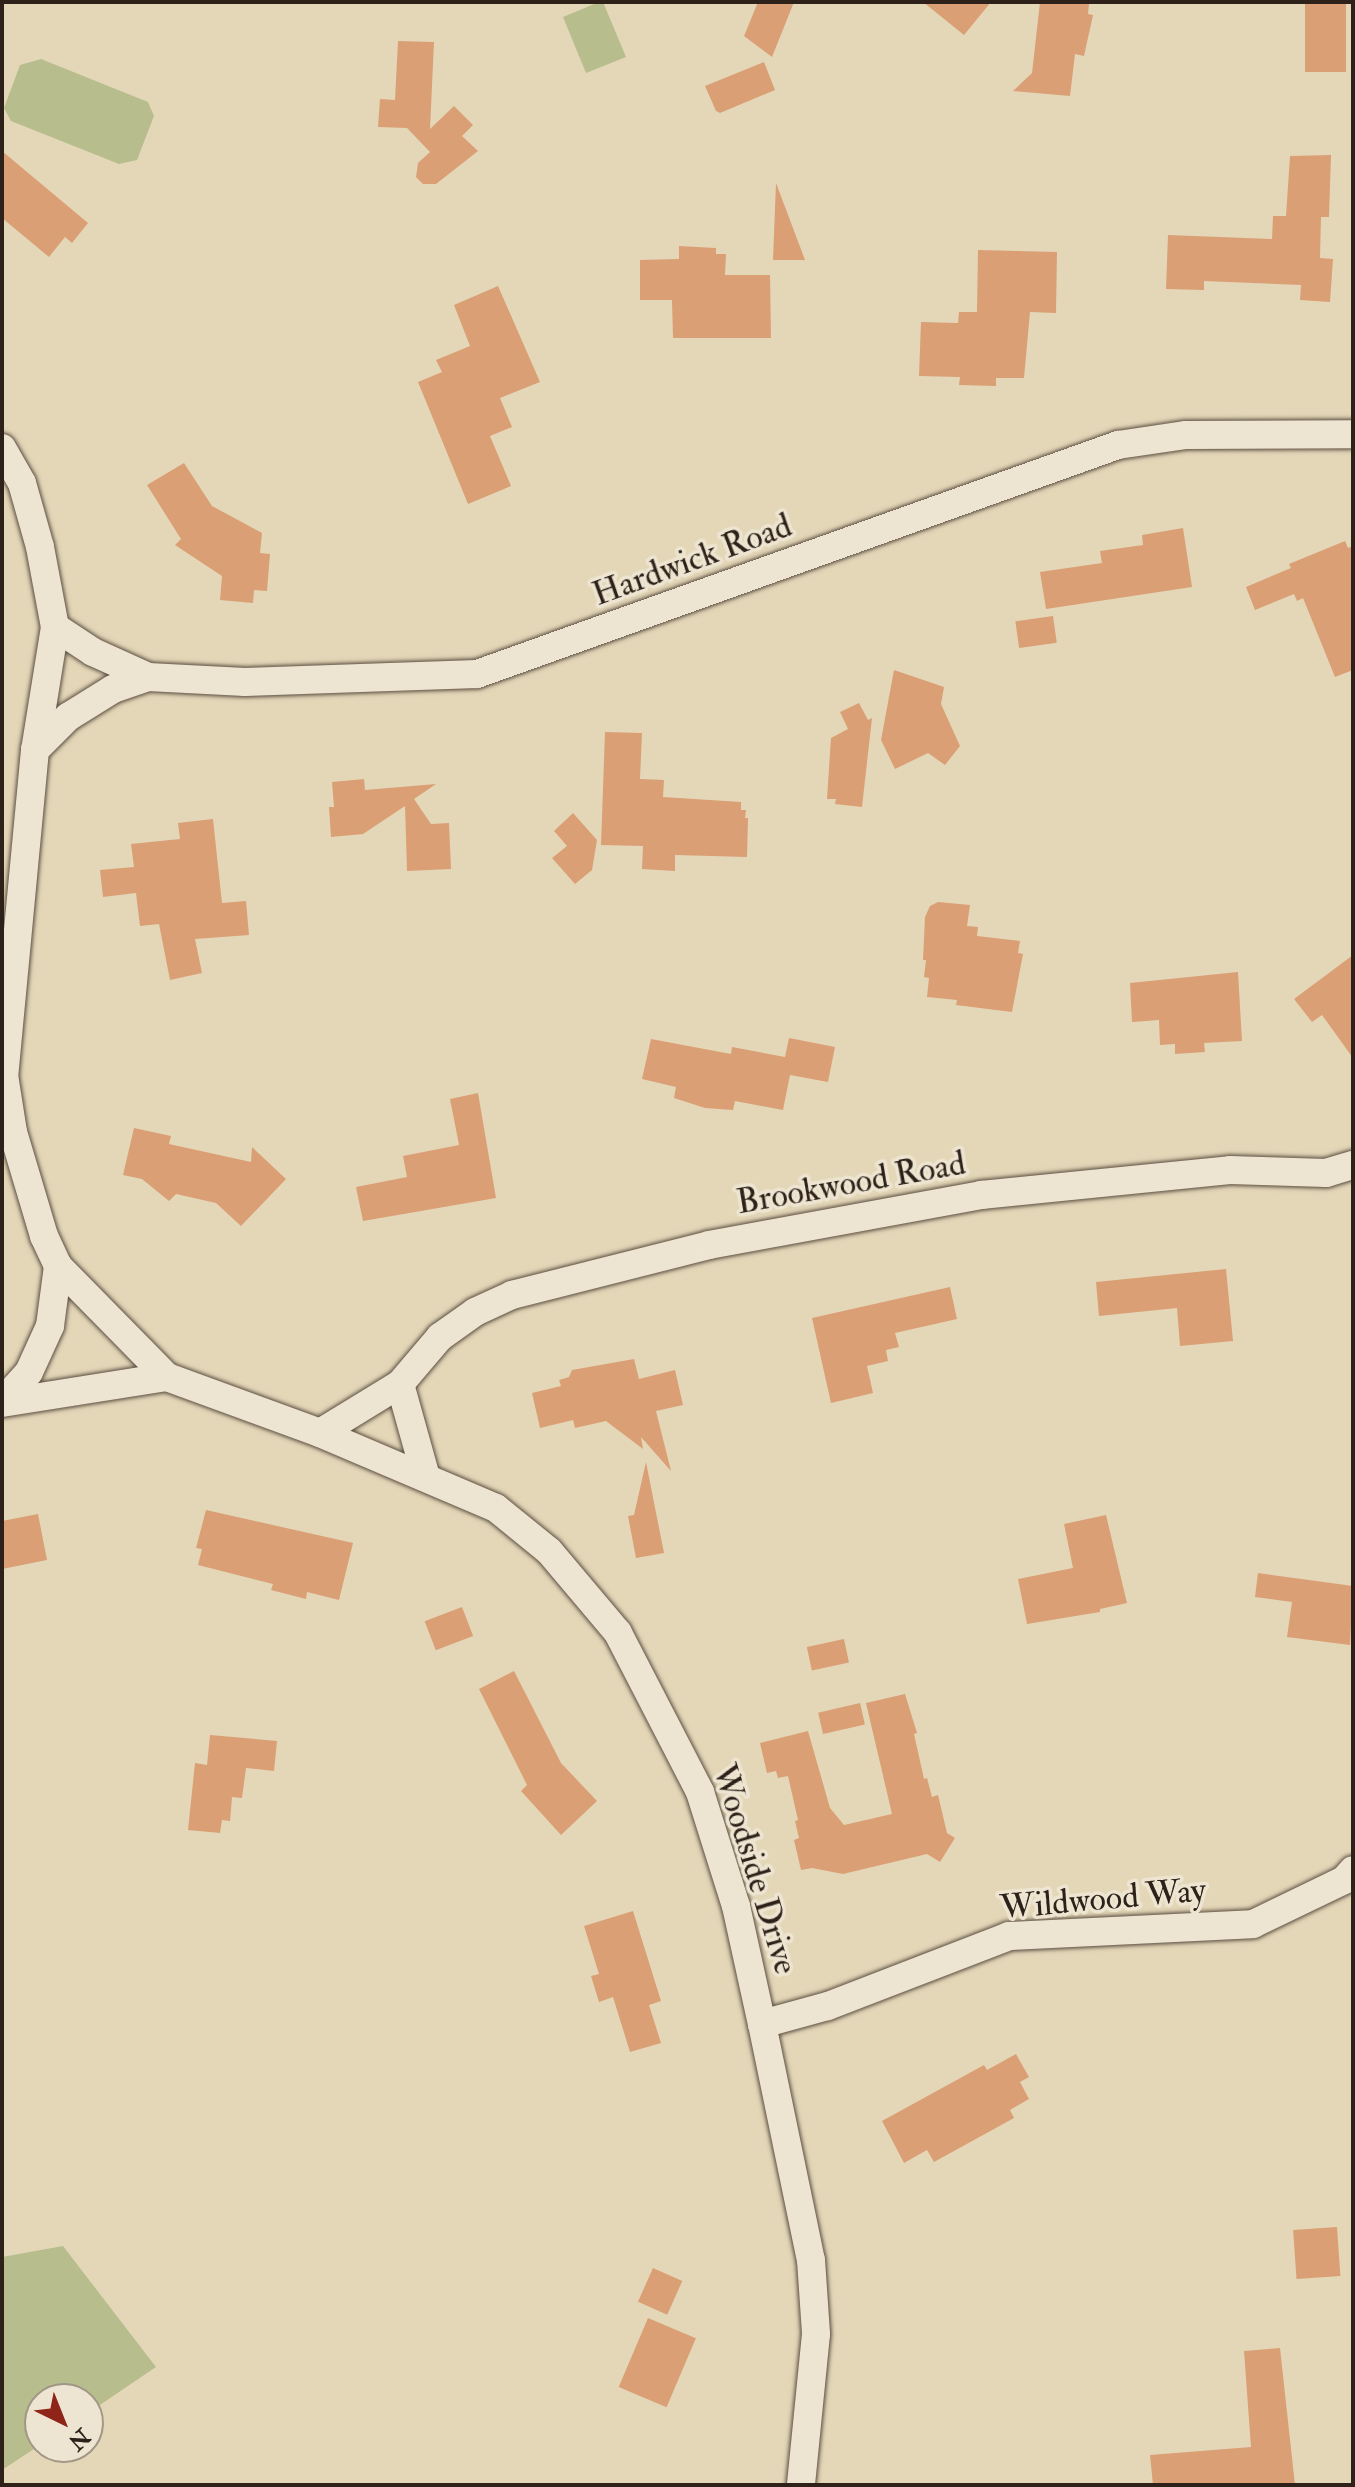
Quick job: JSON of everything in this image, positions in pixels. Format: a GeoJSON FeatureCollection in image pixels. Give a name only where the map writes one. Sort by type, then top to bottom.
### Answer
{"type":"FeatureCollection","features":[{"type":"Feature","properties":{"kind":"street","name":"Hardwick Road"},"geometry":{"type":"LineString","coordinates":[[55,627],[93,652],[148,677],[245,682],[477,674],[1118,445],[1186,435],[1353,434]]}},
{"type":"Feature","properties":{"kind":"street","name":"Woodside Drive"},"geometry":{"type":"LineString","coordinates":[[2,448],[22,483],[40,547],[55,627],[35,750],[4,1075],[13,1132],[44,1236],[58,1266],[167,1377],[320,1433],[496,1508],[549,1551],[618,1633],[700,1792],[736,1906],[762,2024],[811,2260],[816,2334],[801,2485]]}},
{"type":"Feature","properties":{"kind":"street"},"geometry":{"type":"LineString","coordinates":[[35,750],[68,717],[113,689],[148,677]]}},
{"type":"Feature","properties":{"kind":"street","name":"Brookwood Road"},"geometry":{"type":"LineString","coordinates":[[320,1433],[400,1384],[440,1337],[475,1312],[512,1295],[709,1245],[981,1195],[1230,1170],[1326,1173],[1353,1165]]}},
{"type":"Feature","properties":{"kind":"street"},"geometry":{"type":"LineString","coordinates":[[2,1403],[29,1372],[50,1326],[58,1266]]}},
{"type":"Feature","properties":{"kind":"street"},"geometry":{"type":"LineString","coordinates":[[2,1403],[167,1377]]}},
{"type":"Feature","properties":{"kind":"street"},"geometry":{"type":"LineString","coordinates":[[400,1384],[426,1477]]}},
{"type":"Feature","properties":{"kind":"street","name":"Wildwood Way"},"geometry":{"type":"LineString","coordinates":[[762,2024],[828,2006],[1009,1936],[1253,1924],[1344,1880],[1353,1870]]}},
{"type":"Feature","properties":{"kind":"green space"},"geometry":{"type":"Polygon","coordinates":[[[603,2],[626,57],[586,73],[563,17],[603,2]]]}},
{"type":"Feature","properties":{"kind":"green space"},"geometry":{"type":"Polygon","coordinates":[[[41,59],[148,102],[154,116],[137,160],[119,164],[11,121],[4,108],[20,65],[41,59]]]}},
{"type":"Feature","properties":{"kind":"green space"},"geometry":{"type":"Polygon","coordinates":[[[63,2246],[156,2367],[104,2402],[104,2383],[24,2383],[24,2456],[2,2470],[2,2257],[63,2246]]]}},
{"type":"Feature","properties":{"kind":"building"},"geometry":{"type":"Polygon","coordinates":[[[758,2],[794,2],[772,57],[744,36],[758,2]]]}},
{"type":"Feature","properties":{"kind":"building"},"geometry":{"type":"Polygon","coordinates":[[[923,2],[991,2],[964,35],[923,2]]]}},
{"type":"Feature","properties":{"kind":"building"},"geometry":{"type":"Polygon","coordinates":[[[1040,2],[1089,4],[1088,14],[1093,15],[1084,56],[1075,54],[1070,96],[1013,91],[1032,73],[1040,2]]]}},
{"type":"Feature","properties":{"kind":"building"},"geometry":{"type":"Polygon","coordinates":[[[1305,2],[1346,2],[1346,72],[1305,72],[1305,2]]]}},
{"type":"Feature","properties":{"kind":"building"},"geometry":{"type":"Polygon","coordinates":[[[398,41],[434,42],[430,129],[454,106],[473,125],[462,136],[478,151],[436,184],[423,184],[416,177],[418,163],[430,152],[407,128],[378,127],[380,99],[395,100],[398,41]]]}},
{"type":"Feature","properties":{"kind":"building"},"geometry":{"type":"Polygon","coordinates":[[[764,62],[775,90],[720,113],[716,111],[705,86],[764,62]]]}},
{"type":"Feature","properties":{"kind":"building"},"geometry":{"type":"Polygon","coordinates":[[[2,151],[88,223],[72,243],[65,237],[49,257],[2,218],[2,151]]]}},
{"type":"Feature","properties":{"kind":"building"},"geometry":{"type":"Polygon","coordinates":[[[1331,155],[1329,217],[1321,217],[1320,258],[1333,259],[1330,302],[1300,300],[1301,285],[1204,281],[1204,290],[1166,289],[1168,235],[1272,239],[1273,216],[1286,216],[1290,156],[1331,155]]]}},
{"type":"Feature","properties":{"kind":"building"},"geometry":{"type":"Polygon","coordinates":[[[776,183],[805,260],[773,260],[776,183]]]}},
{"type":"Feature","properties":{"kind":"building"},"geometry":{"type":"Polygon","coordinates":[[[679,246],[716,248],[716,254],[726,254],[725,275],[770,275],[771,338],[673,338],[672,300],[640,300],[640,260],[679,259],[679,246]]]}},
{"type":"Feature","properties":{"kind":"building"},"geometry":{"type":"Polygon","coordinates":[[[978,250],[1057,252],[1056,313],[1030,312],[1024,378],[996,378],[996,386],[959,385],[960,377],[919,376],[921,322],[958,323],[959,312],[977,312],[978,250]]]}},
{"type":"Feature","properties":{"kind":"building"},"geometry":{"type":"Polygon","coordinates":[[[498,286],[540,382],[500,398],[512,427],[490,436],[511,486],[468,504],[418,382],[442,372],[436,360],[470,346],[454,305],[498,286]]]}},
{"type":"Feature","properties":{"kind":"building"},"geometry":{"type":"Polygon","coordinates":[[[184,463],[212,506],[262,533],[260,553],[270,554],[267,591],[254,590],[253,603],[220,600],[222,576],[175,545],[181,539],[147,485],[184,463]]]}},
{"type":"Feature","properties":{"kind":"building"},"geometry":{"type":"Polygon","coordinates":[[[1183,528],[1192,587],[1046,609],[1040,572],[1102,563],[1100,551],[1143,545],[1142,535],[1183,528]]]}},
{"type":"Feature","properties":{"kind":"building"},"geometry":{"type":"Polygon","coordinates":[[[1345,541],[1348,548],[1353,546],[1353,670],[1335,677],[1303,598],[1297,601],[1294,594],[1255,610],[1246,587],[1291,568],[1289,564],[1345,541]]]}},
{"type":"Feature","properties":{"kind":"building"},"geometry":{"type":"Polygon","coordinates":[[[1053,616],[1057,643],[1019,648],[1015,621],[1053,616]]]}},
{"type":"Feature","properties":{"kind":"building"},"geometry":{"type":"Polygon","coordinates":[[[894,670],[944,687],[941,704],[960,746],[945,765],[928,753],[895,769],[881,740],[894,670]]]}},
{"type":"Feature","properties":{"kind":"building"},"geometry":{"type":"Polygon","coordinates":[[[859,703],[868,720],[872,718],[862,807],[835,804],[836,799],[827,799],[831,738],[848,729],[840,712],[859,703]]]}},
{"type":"Feature","properties":{"kind":"building"},"geometry":{"type":"Polygon","coordinates":[[[605,732],[642,733],[640,779],[664,780],[663,797],[741,802],[741,810],[746,810],[745,818],[748,818],[747,857],[675,855],[675,871],[642,869],[643,846],[601,845],[605,732]]]}},
{"type":"Feature","properties":{"kind":"building"},"geometry":{"type":"Polygon","coordinates":[[[364,779],[365,790],[436,784],[414,799],[431,824],[449,823],[451,869],[407,871],[405,806],[363,834],[331,837],[329,807],[334,807],[332,782],[364,779]]]}},
{"type":"Feature","properties":{"kind":"building"},"geometry":{"type":"Polygon","coordinates":[[[573,813],[597,840],[592,870],[575,884],[552,858],[567,846],[554,831],[573,813]]]}},
{"type":"Feature","properties":{"kind":"building"},"geometry":{"type":"Polygon","coordinates":[[[213,819],[222,903],[246,901],[249,935],[195,939],[202,973],[170,980],[159,924],[140,926],[136,893],[103,897],[100,870],[134,867],[131,844],[180,839],[178,823],[213,819]]]}},
{"type":"Feature","properties":{"kind":"building"},"geometry":{"type":"Polygon","coordinates":[[[938,902],[970,905],[967,926],[978,927],[977,936],[1020,941],[1018,953],[1023,954],[1012,1012],[956,1005],[957,1000],[927,997],[929,978],[924,977],[926,960],[923,960],[925,917],[930,906],[938,902]]]}},
{"type":"Feature","properties":{"kind":"building"},"geometry":{"type":"Polygon","coordinates":[[[1353,955],[1353,1058],[1322,1015],[1312,1022],[1294,999],[1353,955]]]}},
{"type":"Feature","properties":{"kind":"building"},"geometry":{"type":"Polygon","coordinates":[[[1238,972],[1242,1041],[1204,1043],[1205,1052],[1175,1054],[1175,1044],[1160,1045],[1159,1020],[1132,1022],[1130,983],[1238,972]]]}},
{"type":"Feature","properties":{"kind":"building"},"geometry":{"type":"Polygon","coordinates":[[[789,1038],[835,1047],[828,1082],[790,1075],[783,1110],[735,1101],[733,1110],[705,1108],[674,1098],[676,1087],[642,1079],[651,1039],[731,1054],[732,1047],[785,1057],[789,1038]]]}},
{"type":"Feature","properties":{"kind":"building"},"geometry":{"type":"Polygon","coordinates":[[[478,1093],[496,1198],[363,1221],[356,1187],[407,1177],[403,1156],[459,1145],[450,1099],[478,1093]]]}},
{"type":"Feature","properties":{"kind":"building"},"geometry":{"type":"Polygon","coordinates":[[[134,1128],[171,1136],[169,1144],[251,1162],[252,1147],[286,1179],[241,1226],[216,1203],[176,1194],[169,1201],[142,1179],[123,1175],[134,1128]]]}},
{"type":"Feature","properties":{"kind":"building"},"geometry":{"type":"Polygon","coordinates":[[[1226,1269],[1233,1341],[1180,1346],[1177,1308],[1099,1316],[1096,1282],[1226,1269]]]}},
{"type":"Feature","properties":{"kind":"building"},"geometry":{"type":"Polygon","coordinates":[[[950,1287],[957,1319],[895,1333],[899,1347],[886,1350],[888,1361],[867,1366],[873,1393],[831,1403],[812,1318],[950,1287]]]}},
{"type":"Feature","properties":{"kind":"building"},"geometry":{"type":"Polygon","coordinates":[[[634,1359],[639,1379],[675,1370],[683,1405],[656,1411],[671,1471],[641,1437],[643,1449],[606,1421],[575,1428],[573,1420],[540,1428],[532,1393],[561,1386],[559,1380],[569,1377],[572,1370],[634,1359]]]}},
{"type":"Feature","properties":{"kind":"building"},"geometry":{"type":"Polygon","coordinates":[[[646,1462],[664,1553],[636,1558],[628,1516],[634,1515],[646,1462]]]}},
{"type":"Feature","properties":{"kind":"building"},"geometry":{"type":"Polygon","coordinates":[[[206,1510],[353,1543],[339,1600],[307,1592],[306,1599],[271,1590],[273,1584],[198,1565],[202,1549],[196,1548],[206,1510]]]}},
{"type":"Feature","properties":{"kind":"building"},"geometry":{"type":"Polygon","coordinates":[[[38,1514],[47,1560],[2,1569],[2,1521],[38,1514]]]}},
{"type":"Feature","properties":{"kind":"building"},"geometry":{"type":"Polygon","coordinates":[[[1106,1515],[1127,1603],[1100,1609],[1100,1612],[1027,1624],[1018,1579],[1073,1568],[1064,1524],[1106,1515]]]}},
{"type":"Feature","properties":{"kind":"building"},"geometry":{"type":"Polygon","coordinates":[[[1258,1573],[1353,1586],[1350,1645],[1287,1637],[1292,1602],[1255,1597],[1258,1573]]]}},
{"type":"Feature","properties":{"kind":"building"},"geometry":{"type":"Polygon","coordinates":[[[462,1607],[473,1636],[436,1650],[425,1621],[462,1607]]]}},
{"type":"Feature","properties":{"kind":"building"},"geometry":{"type":"Polygon","coordinates":[[[844,1639],[849,1662],[812,1670],[807,1647],[844,1639]]]}},
{"type":"Feature","properties":{"kind":"building"},"geometry":{"type":"Polygon","coordinates":[[[514,1671],[561,1763],[597,1801],[561,1835],[521,1791],[527,1785],[479,1689],[514,1671]]]}},
{"type":"Feature","properties":{"kind":"building"},"geometry":{"type":"Polygon","coordinates":[[[905,1694],[917,1733],[914,1734],[924,1779],[927,1778],[932,1797],[938,1795],[947,1833],[955,1838],[940,1862],[927,1854],[843,1874],[812,1868],[801,1870],[794,1840],[799,1838],[795,1821],[798,1820],[788,1776],[778,1778],[776,1771],[767,1773],[760,1743],[808,1731],[830,1808],[844,1825],[892,1814],[866,1703],[905,1694]]]}},
{"type":"Feature","properties":{"kind":"building"},"geometry":{"type":"Polygon","coordinates":[[[860,1703],[865,1724],[823,1734],[818,1713],[860,1703]]]}},
{"type":"Feature","properties":{"kind":"building"},"geometry":{"type":"Polygon","coordinates":[[[210,1735],[277,1741],[274,1771],[246,1768],[242,1798],[232,1797],[230,1821],[222,1820],[220,1833],[188,1830],[195,1763],[207,1765],[210,1735]]]}},
{"type":"Feature","properties":{"kind":"building"},"geometry":{"type":"Polygon","coordinates":[[[633,1911],[661,2001],[649,2005],[661,2043],[630,2052],[613,1997],[599,2002],[591,1976],[599,1974],[584,1926],[633,1911]]]}},
{"type":"Feature","properties":{"kind":"building"},"geometry":{"type":"Polygon","coordinates":[[[1016,2054],[1029,2077],[1020,2082],[1029,2099],[1010,2110],[1014,2118],[934,2162],[927,2150],[904,2163],[882,2121],[984,2065],[987,2070],[1016,2054]]]}},
{"type":"Feature","properties":{"kind":"building"},"geometry":{"type":"Polygon","coordinates":[[[1337,2227],[1340,2276],[1297,2279],[1293,2230],[1337,2227]]]}},
{"type":"Feature","properties":{"kind":"building"},"geometry":{"type":"Polygon","coordinates":[[[653,2268],[682,2281],[667,2315],[638,2302],[653,2268]]]}},
{"type":"Feature","properties":{"kind":"building"},"geometry":{"type":"Polygon","coordinates":[[[648,2318],[696,2338],[667,2407],[619,2387],[648,2318]]]}},
{"type":"Feature","properties":{"kind":"building"},"geometry":{"type":"Polygon","coordinates":[[[1280,2348],[1295,2485],[1153,2485],[1150,2455],[1251,2447],[1244,2351],[1280,2348]]]}}]}
